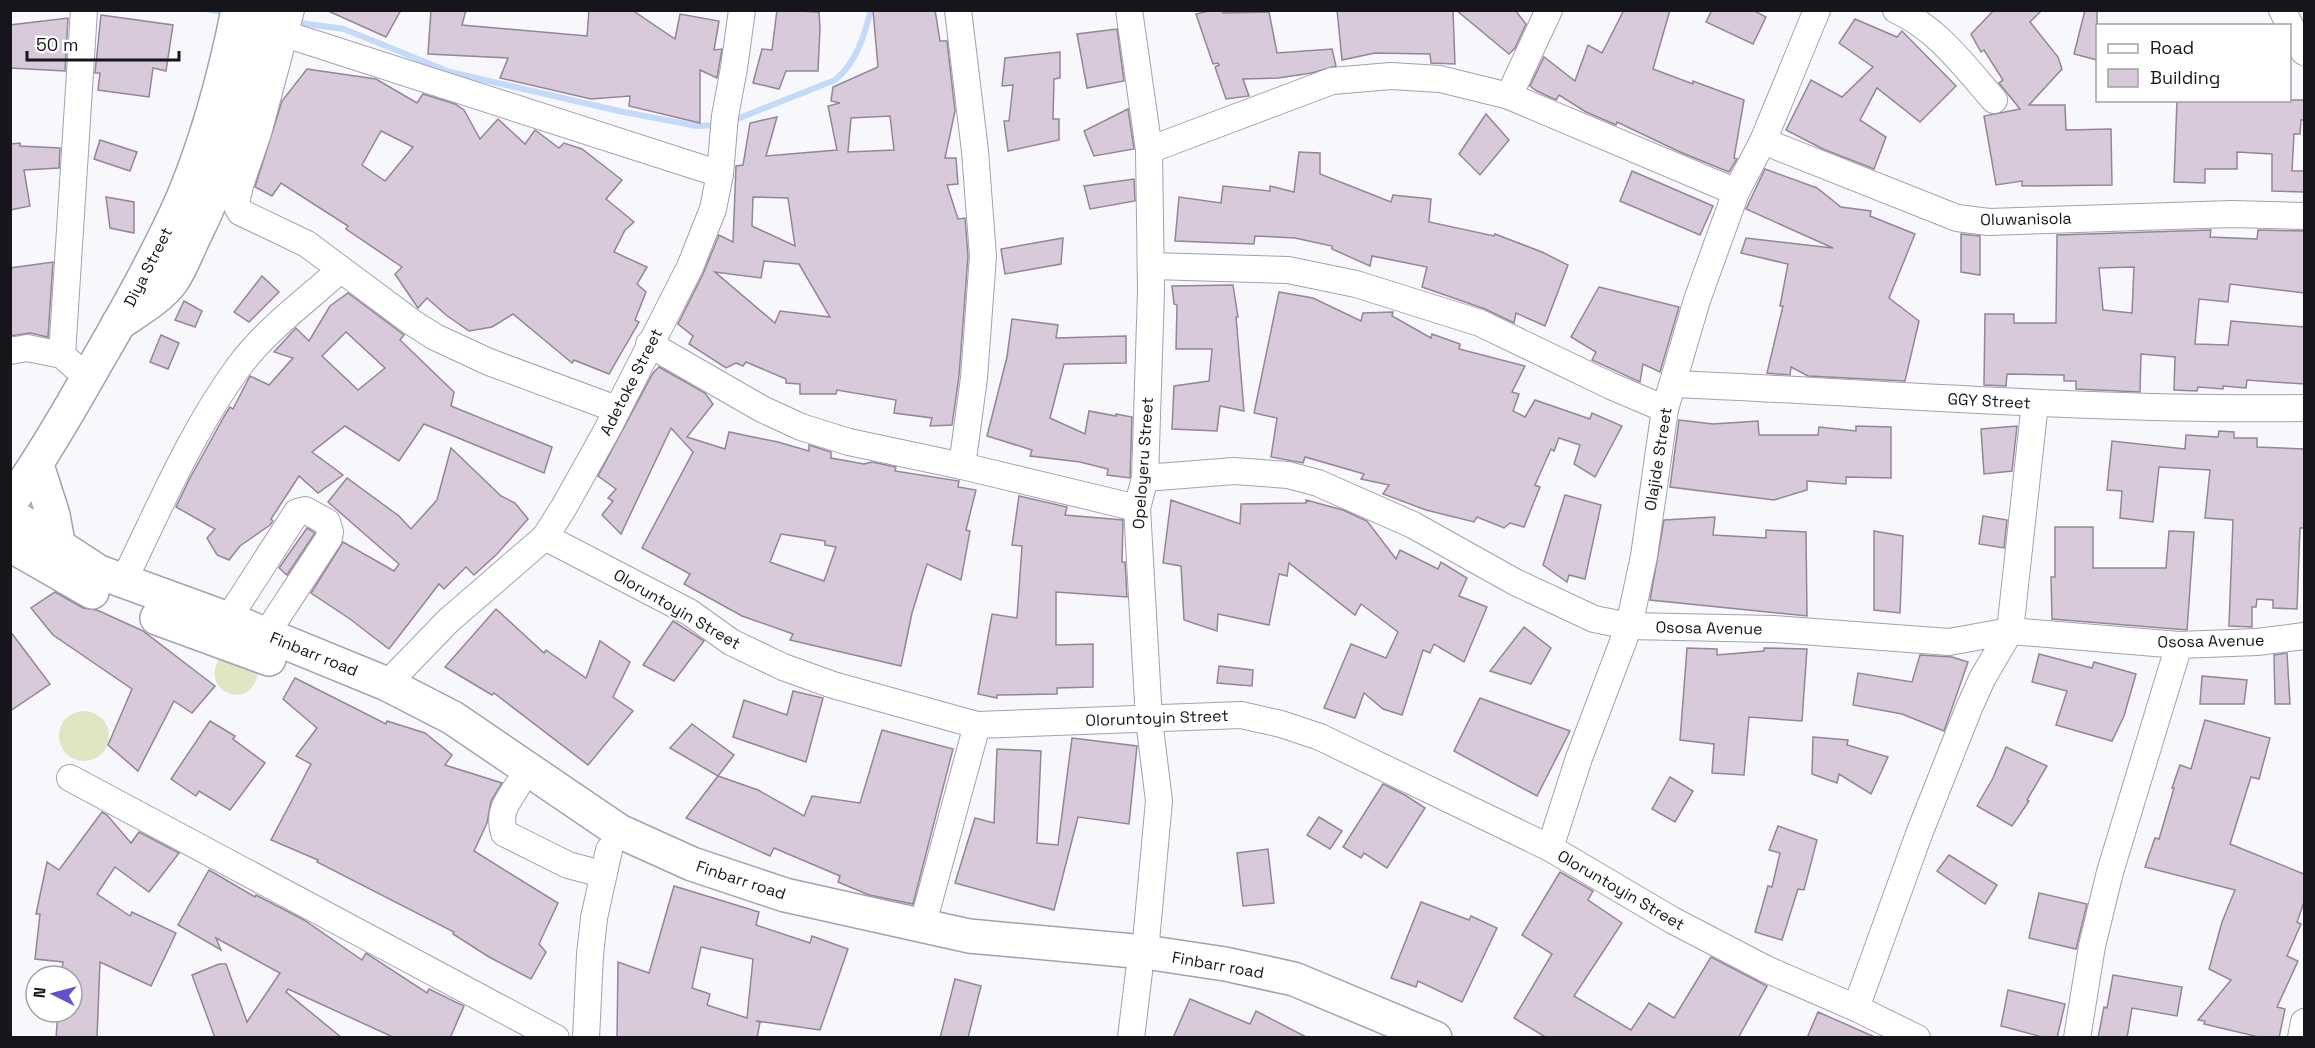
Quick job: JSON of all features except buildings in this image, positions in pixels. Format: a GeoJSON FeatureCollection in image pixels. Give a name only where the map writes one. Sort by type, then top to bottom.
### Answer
{"type":"FeatureCollection","features":[{"type":"Feature","properties":{"kind":"main road","name":"Diya Street"},"geometry":{"type":"LineString","coordinates":[[10,503],[37,465],[118,324],[160,294],[159,278],[183,198],[210,123],[228,57],[237,10]]}},
{"type":"Feature","properties":{"kind":"main road"},"geometry":{"type":"LineString","coordinates":[[159,278],[216,189],[241,117],[282,20]]}},
{"type":"Feature","properties":{"kind":"main road"},"geometry":{"type":"LineString","coordinates":[[37,465],[53,515],[52,557]]}},
{"type":"Feature","properties":{"kind":"main road"},"geometry":{"type":"LineString","coordinates":[[10,514],[52,557]]}},
{"type":"Feature","properties":{"kind":"main road"},"geometry":{"type":"LineString","coordinates":[[10,545],[52,557]]}},
{"type":"Feature","properties":{"kind":"main road"},"geometry":{"type":"LineString","coordinates":[[10,567],[52,557]]}},
{"type":"Feature","properties":{"kind":"main road","name":"Finbarr road"},"geometry":{"type":"LineString","coordinates":[[52,557],[103,582],[260,644],[387,684],[453,718],[619,831],[692,864],[785,895],[922,927],[1142,962]]}},
{"type":"Feature","properties":{"kind":"main road","name":"Finbarr road"},"geometry":{"type":"LineString","coordinates":[[260,644],[443,735],[518,785],[606,862],[682,883],[777,915],[921,948],[1076,967],[1142,962],[1225,964],[1290,990],[1435,1038]]}},
{"type":"Feature","properties":{"kind":"main road","name":"Finbarr road"},"geometry":{"type":"LineString","coordinates":[[1290,990],[1378,1038]]}},
{"type":"Feature","properties":{"kind":"street"},"geometry":{"type":"LineString","coordinates":[[62,355],[84,10]]}},
{"type":"Feature","properties":{"kind":"street","name":"Adetoke Street"},"geometry":{"type":"LineString","coordinates":[[387,684],[448,621],[545,537],[594,455],[690,267],[714,209],[741,10]]}},
{"type":"Feature","properties":{"kind":"street"},"geometry":{"type":"LineString","coordinates":[[958,10],[975,151],[982,256],[974,378],[962,466]]}},
{"type":"Feature","properties":{"kind":"street","name":"Opeloyeru Street"},"geometry":{"type":"LineString","coordinates":[[1129,10],[1149,150],[1152,266],[1145,478],[1137,508],[1149,720],[1159,801],[1142,962],[1131,1038]]}},
{"type":"Feature","properties":{"kind":"street"},"geometry":{"type":"LineString","coordinates":[[1509,96],[1549,10]]}},
{"type":"Feature","properties":{"kind":"street","name":"Olajide Street"},"geometry":{"type":"LineString","coordinates":[[1550,848],[1579,758],[1629,626],[1644,556],[1665,409],[1697,300],[1736,192],[1763,141],[1817,10]]}},
{"type":"Feature","properties":{"kind":"street"},"geometry":{"type":"LineString","coordinates":[[1896,10],[1915,19],[1949,49],[1994,100]]}},
{"type":"Feature","properties":{"kind":"street"},"geometry":{"type":"LineString","coordinates":[[2282,10],[2289,24]]}},
{"type":"Feature","properties":{"kind":"street"},"geometry":{"type":"LineString","coordinates":[[616,409],[489,362],[435,336],[413,323],[307,244],[240,212],[236,204],[240,185],[258,134],[282,20],[720,174]]}},
{"type":"Feature","properties":{"kind":"street"},"geometry":{"type":"LineString","coordinates":[[2291,27],[2304,52]]}},
{"type":"Feature","properties":{"kind":"street"},"geometry":{"type":"LineString","coordinates":[[1149,150],[1332,81],[1391,76],[1440,79],[1509,96],[1736,192]]}},
{"type":"Feature","properties":{"kind":"street","name":"Oluwanisola"},"geometry":{"type":"LineString","coordinates":[[1763,141],[1957,218],[1989,222],[2232,214],[2304,216]]}},
{"type":"Feature","properties":{"kind":"street"},"geometry":{"type":"LineString","coordinates":[[1152,266],[1288,270],[1356,284],[1480,323],[1611,386],[1665,409]]}},
{"type":"Feature","properties":{"kind":"street"},"geometry":{"type":"LineString","coordinates":[[103,582],[205,416],[241,363],[340,270]]}},
{"type":"Feature","properties":{"kind":"street"},"geometry":{"type":"LineString","coordinates":[[649,344],[762,409],[801,427],[849,442],[962,466],[1137,508]]}},
{"type":"Feature","properties":{"kind":"street"},"geometry":{"type":"LineString","coordinates":[[10,351],[27,348],[62,355],[87,378]]}},
{"type":"Feature","properties":{"kind":"street","name":"GGY Street"},"geometry":{"type":"LineString","coordinates":[[1674,384],[2035,403],[2304,408]]}},
{"type":"Feature","properties":{"kind":"street"},"geometry":{"type":"LineString","coordinates":[[1856,1008],[1957,737],[1982,679],[2010,631],[2035,403]]}},
{"type":"Feature","properties":{"kind":"street","name":"Ososa Avenue"},"geometry":{"type":"LineString","coordinates":[[1145,478],[1234,471],[1288,476],[1318,483],[1413,525],[1515,582],[1594,619],[1629,626],[1774,629],[1949,642],[2010,631],[2179,645],[2257,642],[2304,636]]}},
{"type":"Feature","properties":{"kind":"street"},"geometry":{"type":"LineString","coordinates":[[224,630],[297,512],[305,510],[327,522],[329,538],[260,644]]}},
{"type":"Feature","properties":{"kind":"street","name":"Oloruntoyin Street"},"geometry":{"type":"LineString","coordinates":[[545,537],[689,612],[732,642],[783,667],[833,685],[977,724],[1149,720],[1241,715],[1281,724],[1320,737],[1550,848],[1672,921],[1766,969],[1856,1008],[1917,1038]]}},
{"type":"Feature","properties":{"kind":"street"},"geometry":{"type":"LineString","coordinates":[[2077,1038],[2092,946],[2110,872],[2179,645]]}},
{"type":"Feature","properties":{"kind":"street"},"geometry":{"type":"LineString","coordinates":[[922,927],[977,724]]}},
{"type":"Feature","properties":{"kind":"street"},"geometry":{"type":"LineString","coordinates":[[70,778],[556,1038]]}},
{"type":"Feature","properties":{"kind":"street"},"geometry":{"type":"LineString","coordinates":[[518,785],[503,808],[501,821],[504,833],[568,865],[606,862],[594,918],[586,1038]]}},
{"type":"Feature","properties":{"kind":"street"},"geometry":{"type":"LineString","coordinates":[[2301,1038],[2304,1022]]}},
{"type":"Feature","properties":{"kind":"green space"},"geometry":{"type":"Polygon","coordinates":[[[220,657],[258,671],[254,684],[247,692],[238,695],[221,688],[216,680],[215,670],[220,657]]]}},
{"type":"Feature","properties":{"kind":"green space"},"geometry":{"type":"Polygon","coordinates":[[[79,711],[89,711],[102,718],[109,731],[109,741],[102,754],[89,761],[79,761],[70,757],[63,750],[59,741],[59,731],[63,722],[70,715],[79,711]]]}},
{"type":"Feature","properties":{"kind":"waterway"},"geometry":{"type":"LineString","coordinates":[[210,10],[228,13]]}},
{"type":"Feature","properties":{"kind":"waterway"},"geometry":{"type":"LineString","coordinates":[[732,121],[835,80],[854,57],[871,10]]}},
{"type":"Feature","properties":{"kind":"waterway"},"geometry":{"type":"LineString","coordinates":[[294,22],[344,29],[450,72],[619,111],[697,126],[719,125]]}}]}
